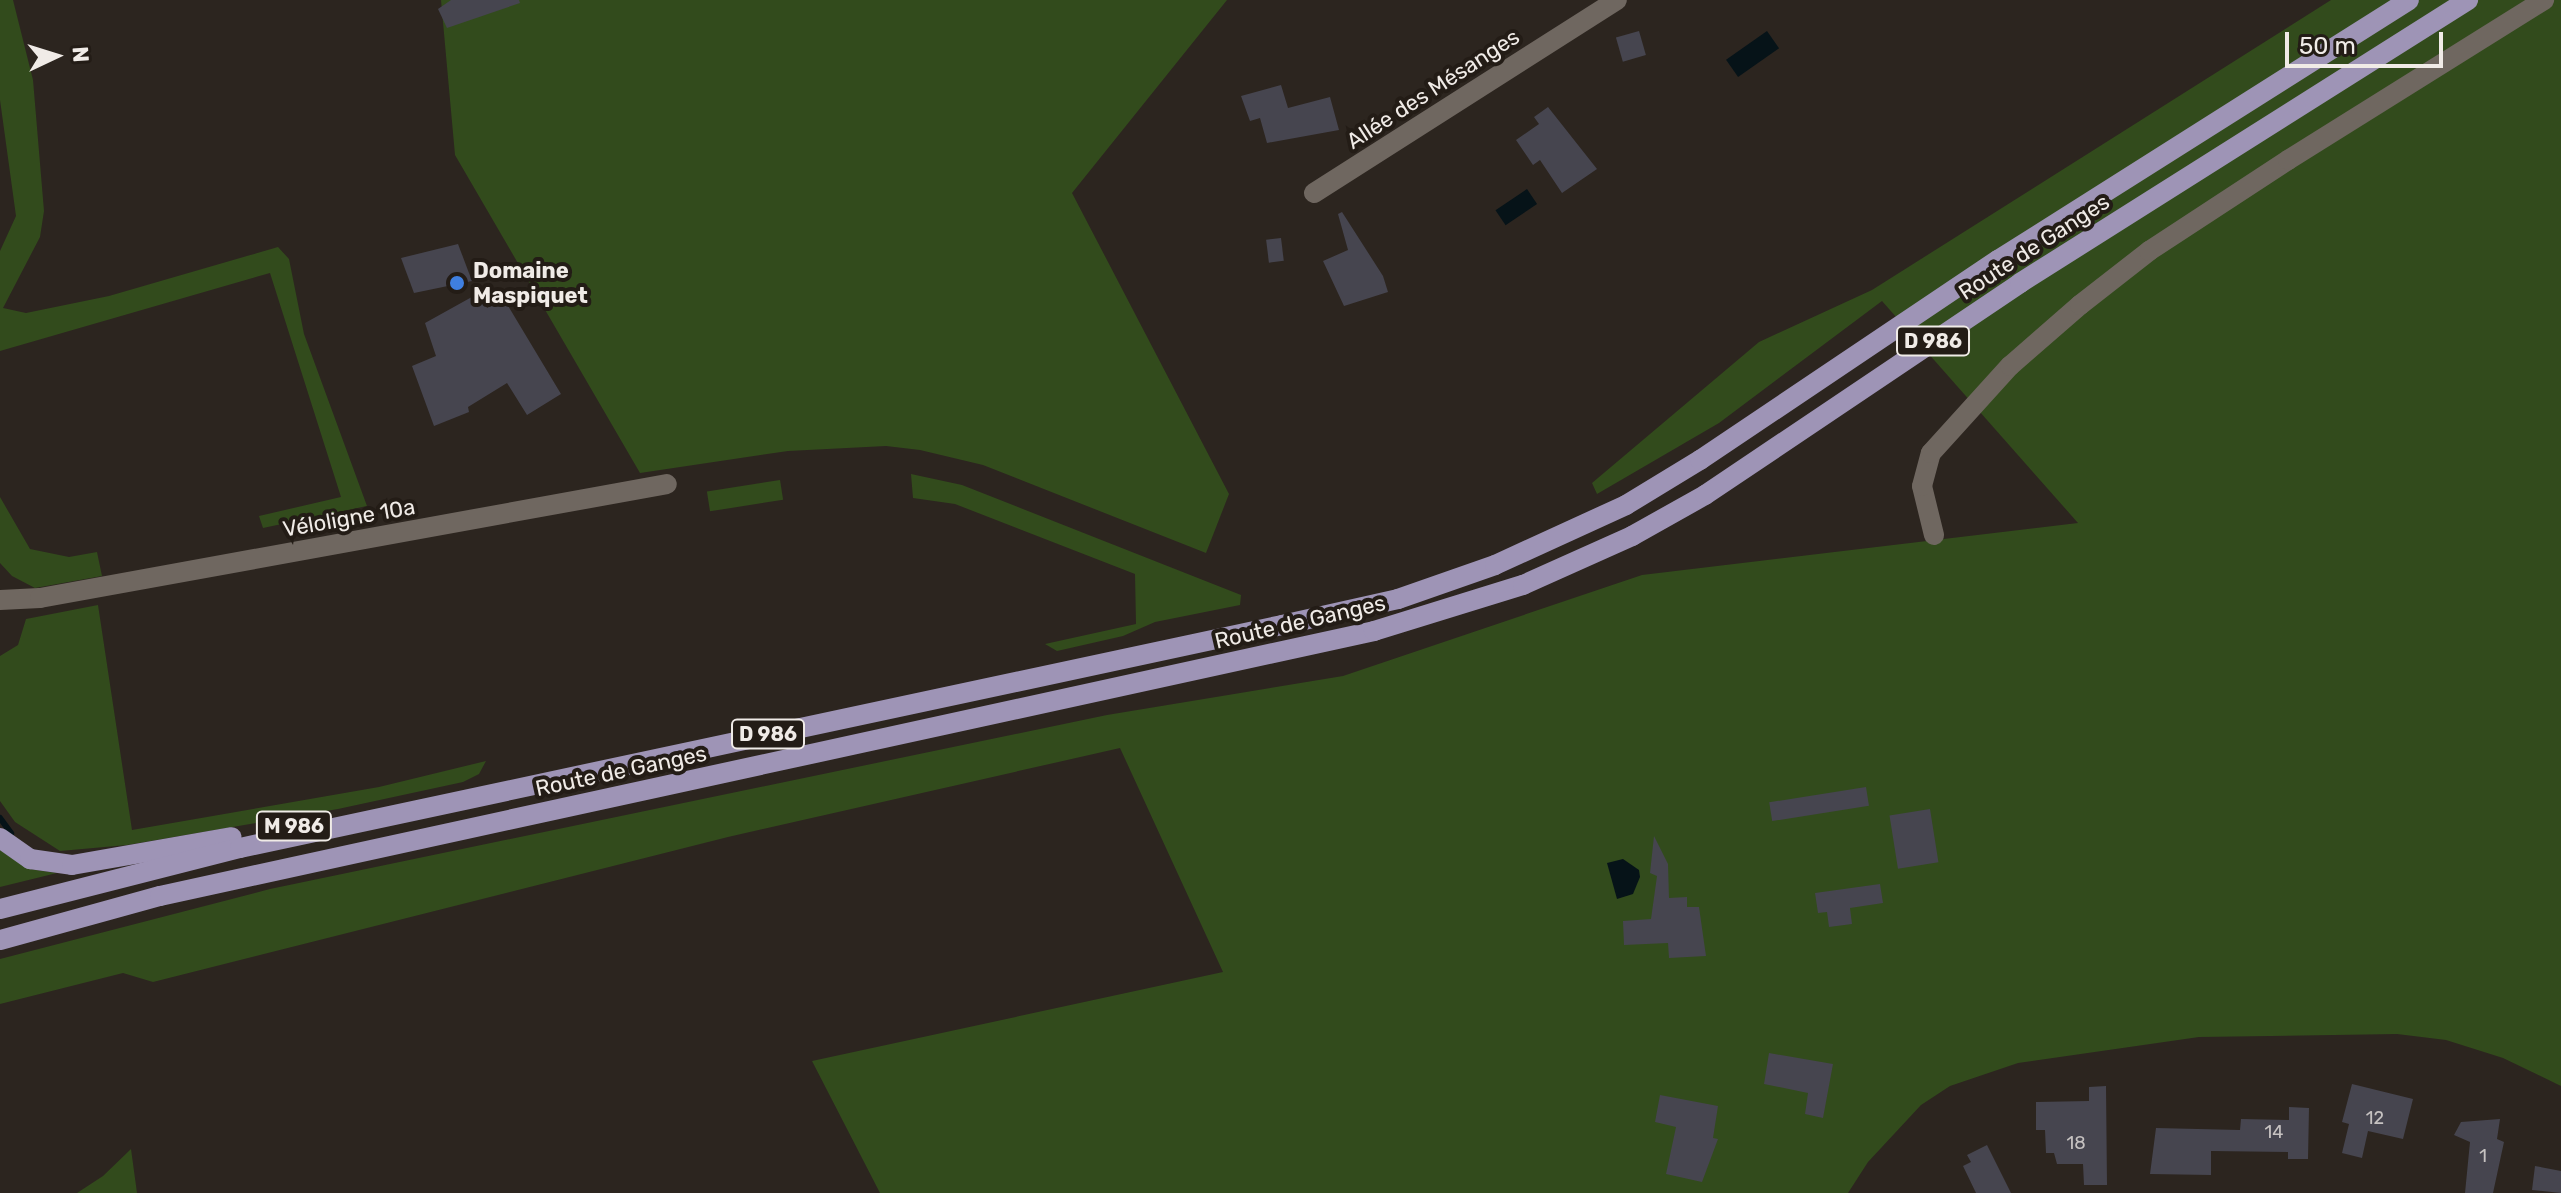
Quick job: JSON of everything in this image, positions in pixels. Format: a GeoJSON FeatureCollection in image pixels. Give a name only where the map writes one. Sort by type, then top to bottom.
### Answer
{"type":"FeatureCollection","features":[{"type":"Feature","properties":{"kind":"main road","name":"Route de Ganges"},"geometry":{"type":"LineString","coordinates":[[0,909],[240,848],[1398,599],[1533,550],[1626,505],[1700,460],[1998,260],[2409,0]]}},
{"type":"Feature","properties":{"kind":"main road","name":"Route de Ganges"},"geometry":{"type":"LineString","coordinates":[[0,940],[160,896],[1374,631],[1523,585],[1632,536],[1705,495],[2020,283],[2468,0]]}},
{"type":"Feature","properties":{"kind":"main road","name":"M 986"},"geometry":{"type":"LineString","coordinates":[[0,838],[30,859],[72,865],[595,773]]}},
{"type":"Feature","properties":{"kind":"street","name":"Allée des Mésanges"},"geometry":{"type":"LineString","coordinates":[[1314,193],[1617,0]]}},
{"type":"Feature","properties":{"kind":"street"},"geometry":{"type":"LineString","coordinates":[[1934,535],[1922,486],[1931,453],[1988,389],[2080,305],[2149,251],[2544,0]]}},
{"type":"Feature","properties":{"kind":"street","name":"Véloligne 10a"},"geometry":{"type":"LineString","coordinates":[[40,598],[667,484]]}},
{"type":"Feature","properties":{"kind":"street"},"geometry":{"type":"LineString","coordinates":[[0,600],[40,598]]}},
{"type":"Feature","properties":{"kind":"street"},"geometry":{"type":"LineString","coordinates":[[0,613],[40,598]]}},
{"type":"Feature","properties":{"kind":"green space"},"geometry":{"type":"Polygon","coordinates":[[[0,0],[13,0],[33,80],[44,211],[40,237],[3,308],[26,313],[109,296],[278,247],[289,259],[304,334],[367,506],[263,528],[259,516],[341,497],[270,273],[0,351],[0,251],[16,216],[0,100],[0,0]]]}},
{"type":"Feature","properties":{"kind":"green space"},"geometry":{"type":"Polygon","coordinates":[[[441,0],[1227,0],[1072,193],[1229,494],[1206,553],[983,465],[920,450],[886,446],[788,451],[640,473],[455,155],[441,0]]]}},
{"type":"Feature","properties":{"kind":"green space"},"geometry":{"type":"Polygon","coordinates":[[[2331,0],[2561,0],[2561,1086],[2503,1058],[2446,1040],[2397,1034],[2199,1037],[2018,1063],[1950,1086],[1921,1105],[1868,1162],[1848,1193],[880,1193],[812,1061],[1223,972],[1120,748],[728,837],[153,982],[123,973],[0,1004],[0,959],[270,889],[1107,715],[1343,676],[1642,575],[2078,523],[1882,301],[1719,423],[1597,494],[1592,483],[1759,342],[1872,290],[2331,0]]]}},
{"type":"Feature","properties":{"kind":"green space"},"geometry":{"type":"Polygon","coordinates":[[[911,474],[962,485],[1241,595],[1240,605],[1155,622],[1123,636],[1057,651],[1045,644],[1136,624],[1135,574],[955,504],[913,498],[911,474]]]}},
{"type":"Feature","properties":{"kind":"green space"},"geometry":{"type":"Polygon","coordinates":[[[780,480],[783,500],[710,511],[707,492],[780,480]]]}},
{"type":"Feature","properties":{"kind":"green space"},"geometry":{"type":"Polygon","coordinates":[[[0,497],[30,549],[69,557],[97,552],[102,576],[35,588],[12,576],[0,563],[0,497]]]}},
{"type":"Feature","properties":{"kind":"green space"},"geometry":{"type":"Polygon","coordinates":[[[98,605],[132,830],[379,787],[486,761],[479,774],[463,782],[338,809],[127,845],[60,851],[15,822],[0,801],[0,656],[18,645],[26,619],[98,605]]]}},
{"type":"Feature","properties":{"kind":"green space"},"geometry":{"type":"Polygon","coordinates":[[[0,850],[29,869],[57,873],[0,887],[0,850]]]}},
{"type":"Feature","properties":{"kind":"green space"},"geometry":{"type":"Polygon","coordinates":[[[131,1149],[137,1193],[77,1193],[103,1176],[131,1149]]]}},
{"type":"Feature","properties":{"kind":"shaded area"},"geometry":{"type":"Polygon","coordinates":[[[1767,31],[1779,48],[1738,77],[1726,60],[1767,31]]]}},
{"type":"Feature","properties":{"kind":"shaded area"},"geometry":{"type":"Polygon","coordinates":[[[1527,189],[1537,204],[1506,225],[1495,210],[1527,189]]]}},
{"type":"Feature","properties":{"kind":"shaded area"},"geometry":{"type":"Polygon","coordinates":[[[1623,859],[1639,870],[1640,877],[1633,894],[1617,899],[1607,863],[1623,859]]]}},
{"type":"Feature","properties":{"kind":"building"},"geometry":{"type":"Polygon","coordinates":[[[451,0],[519,0],[520,3],[447,28],[438,9],[451,0]]]}},
{"type":"Feature","properties":{"kind":"building"},"geometry":{"type":"Polygon","coordinates":[[[1639,31],[1646,55],[1623,62],[1616,38],[1639,31]]]}},
{"type":"Feature","properties":{"kind":"building"},"geometry":{"type":"Polygon","coordinates":[[[1281,85],[1288,108],[1330,97],[1339,130],[1267,143],[1260,118],[1250,121],[1241,96],[1281,85]]]}},
{"type":"Feature","properties":{"kind":"building"},"geometry":{"type":"Polygon","coordinates":[[[1548,107],[1597,169],[1562,193],[1540,160],[1533,165],[1516,140],[1539,124],[1534,117],[1548,107]]]}},
{"type":"Feature","properties":{"kind":"building"},"geometry":{"type":"Polygon","coordinates":[[[1342,212],[1383,276],[1388,292],[1344,306],[1323,261],[1348,250],[1338,214],[1342,212]]]}},
{"type":"Feature","properties":{"kind":"building"},"geometry":{"type":"Polygon","coordinates":[[[1281,238],[1284,261],[1269,263],[1266,240],[1281,238]]]}},
{"type":"Feature","properties":{"kind":"building"},"geometry":{"type":"Polygon","coordinates":[[[458,244],[472,281],[414,293],[401,258],[458,244]]]}},
{"type":"Feature","properties":{"kind":"building"},"geometry":{"type":"Polygon","coordinates":[[[479,293],[487,308],[504,299],[561,394],[527,415],[507,383],[468,407],[469,412],[434,426],[412,366],[436,356],[425,323],[479,293]]]}},
{"type":"Feature","properties":{"kind":"building"},"geometry":{"type":"Polygon","coordinates":[[[1866,787],[1869,806],[1772,821],[1769,802],[1866,787]]]}},
{"type":"Feature","properties":{"kind":"building"},"geometry":{"type":"Polygon","coordinates":[[[1930,809],[1938,862],[1898,869],[1890,815],[1930,809]]]}},
{"type":"Feature","properties":{"kind":"building"},"geometry":{"type":"Polygon","coordinates":[[[1654,836],[1668,864],[1669,898],[1687,897],[1687,907],[1699,907],[1706,956],[1669,958],[1668,943],[1624,945],[1623,921],[1651,919],[1657,876],[1650,873],[1654,836]]]}},
{"type":"Feature","properties":{"kind":"building"},"geometry":{"type":"Polygon","coordinates":[[[1880,884],[1883,903],[1850,908],[1852,924],[1829,927],[1827,912],[1818,913],[1815,893],[1880,884]]]}},
{"type":"Feature","properties":{"kind":"building"},"geometry":{"type":"Polygon","coordinates":[[[1769,1053],[1833,1064],[1823,1118],[1805,1114],[1808,1093],[1764,1084],[1769,1053]]]}},
{"type":"Feature","properties":{"kind":"building"},"geometry":{"type":"Polygon","coordinates":[[[2352,1084],[2413,1099],[2403,1139],[2368,1131],[2362,1158],[2342,1153],[2349,1124],[2342,1122],[2352,1084]]]}},
{"type":"Feature","properties":{"kind":"building"},"geometry":{"type":"Polygon","coordinates":[[[2106,1086],[2107,1185],[2084,1185],[2083,1164],[2057,1164],[2054,1153],[2046,1153],[2045,1130],[2036,1130],[2036,1102],[2089,1101],[2089,1087],[2106,1086]]]}},
{"type":"Feature","properties":{"kind":"building"},"geometry":{"type":"Polygon","coordinates":[[[1660,1095],[1718,1106],[1713,1138],[1718,1139],[1702,1182],[1666,1174],[1676,1127],[1655,1122],[1660,1095]]]}},
{"type":"Feature","properties":{"kind":"building"},"geometry":{"type":"Polygon","coordinates":[[[2289,1107],[2309,1108],[2308,1159],[2288,1159],[2288,1152],[2211,1151],[2211,1175],[2150,1174],[2156,1128],[2240,1130],[2241,1119],[2289,1120],[2289,1107]]]}},
{"type":"Feature","properties":{"kind":"building"},"geometry":{"type":"Polygon","coordinates":[[[2500,1119],[2497,1139],[2504,1142],[2493,1193],[2465,1193],[2470,1142],[2454,1135],[2461,1122],[2500,1119]]]}},
{"type":"Feature","properties":{"kind":"building"},"geometry":{"type":"Polygon","coordinates":[[[1987,1145],[2011,1193],[1976,1193],[1963,1166],[1971,1162],[1967,1155],[1987,1145]]]}},
{"type":"Feature","properties":{"kind":"building"},"geometry":{"type":"Polygon","coordinates":[[[2535,1166],[2561,1171],[2561,1193],[2532,1190],[2535,1166]]]}},
{"type":"Feature","properties":{"kind":"waterway"},"geometry":{"type":"LineString","coordinates":[[0,818],[11,833]]}},
{"type":"Feature","properties":{"kind":"place","name":"Domaine Maspiquet"},"geometry":{"type":"Point","coordinates":[457,283]}}]}
